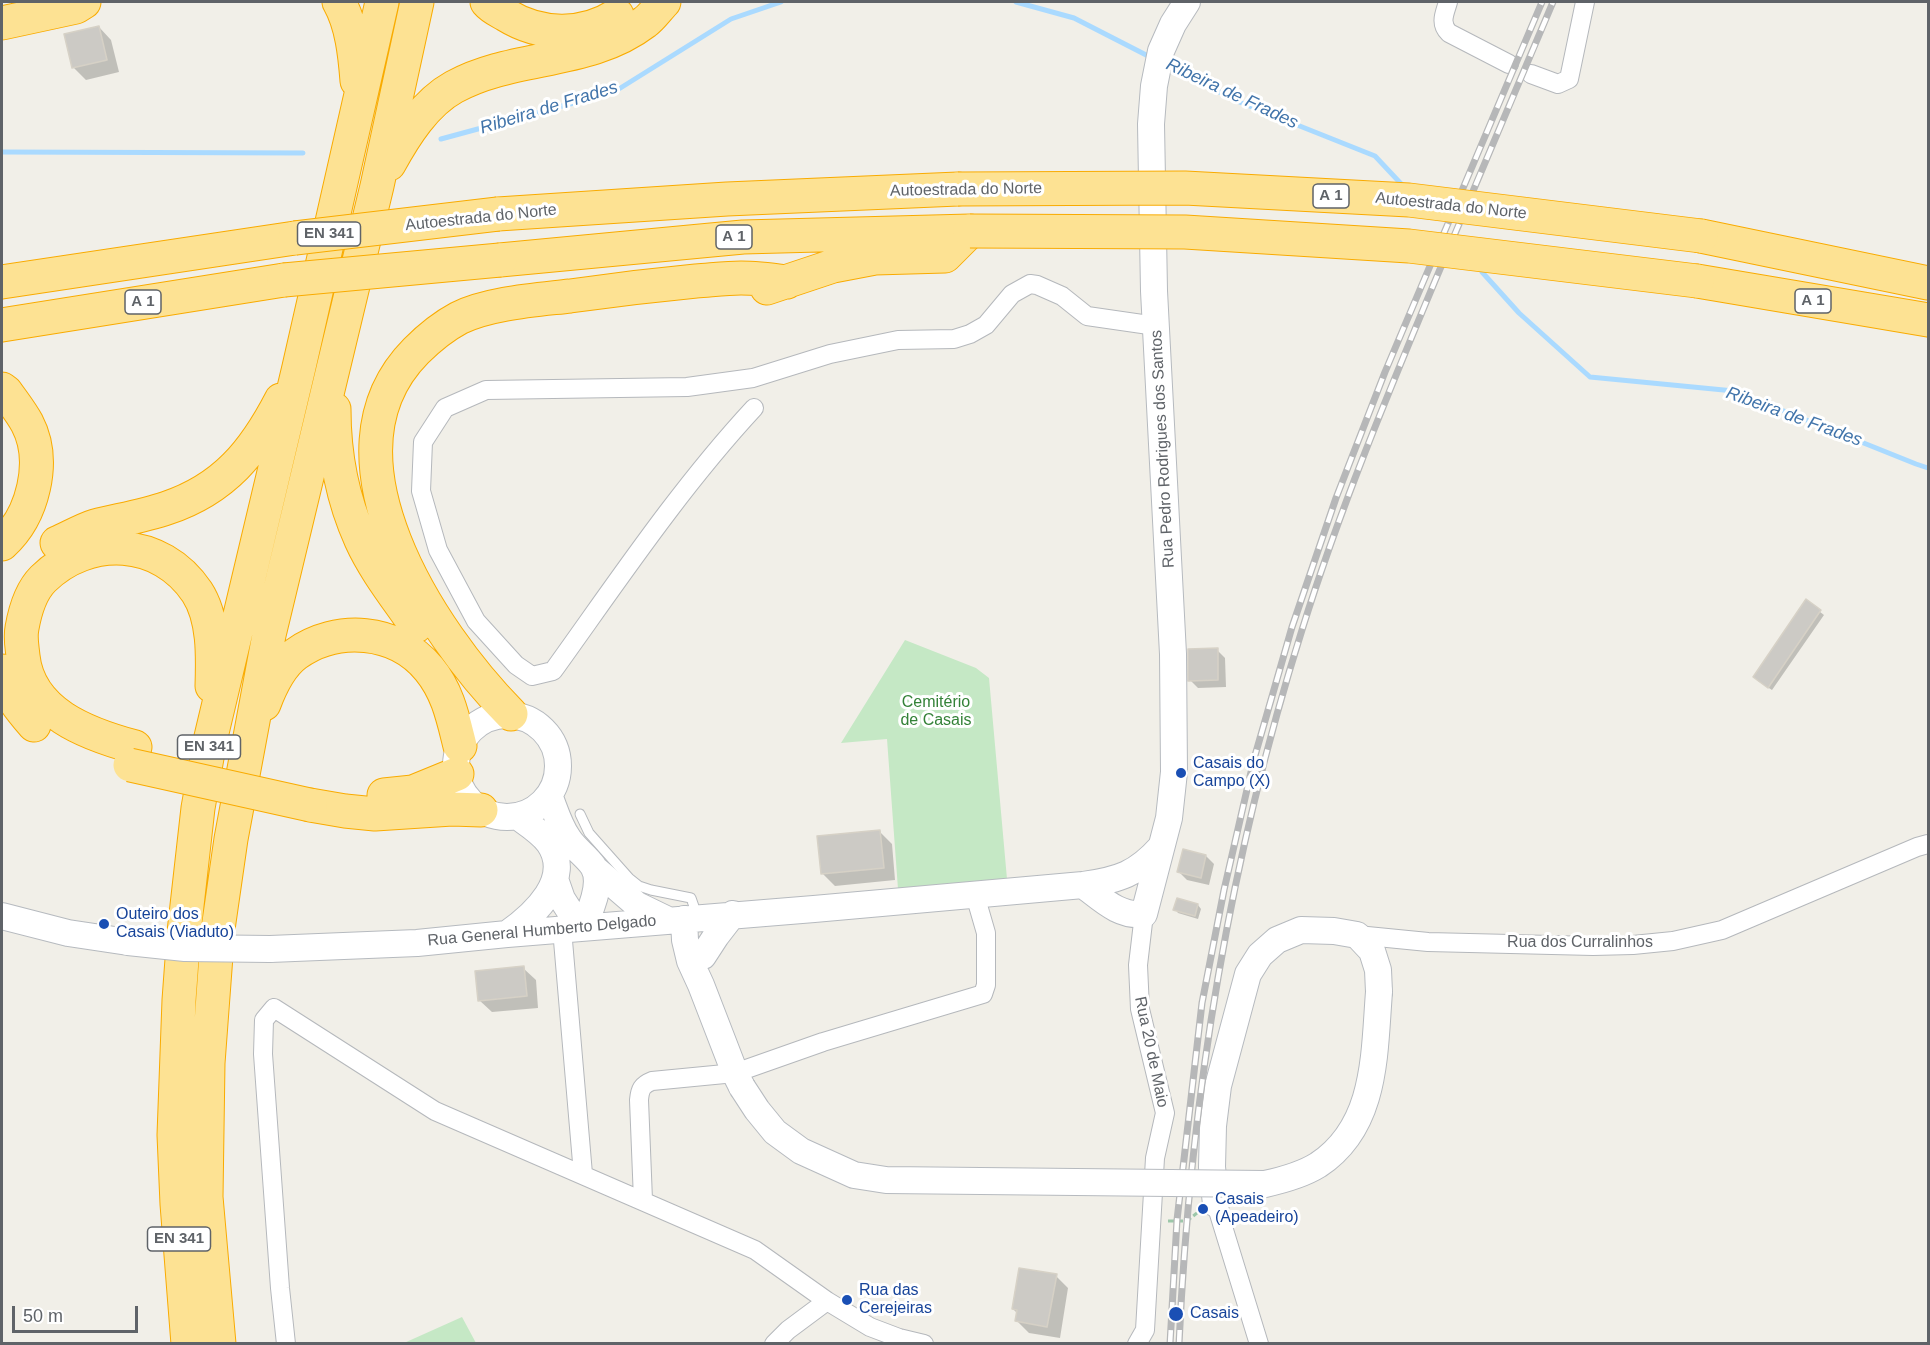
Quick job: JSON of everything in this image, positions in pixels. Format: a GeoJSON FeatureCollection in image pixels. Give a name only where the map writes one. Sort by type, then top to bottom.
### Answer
{"type":"FeatureCollection","features":[{"type":"Feature","properties":{"kind":"highway"},"geometry":{"type":"LineString","coordinates":[[2,3],[6,2]]}},
{"type":"Feature","properties":{"kind":"highway"},"geometry":{"type":"LineString","coordinates":[[2,23],[76,7],[84,2]]}},
{"type":"Feature","properties":{"kind":"highway"},"geometry":{"type":"LineString","coordinates":[[339,2],[354,52],[359,101]]}},
{"type":"Feature","properties":{"kind":"highway","name":"EN 341"},"geometry":{"type":"LineString","coordinates":[[188,1344],[178,1225],[174,1135],[178,1023],[190,867],[210,741],[299,367],[382,2]]}},
{"type":"Feature","properties":{"kind":"highway","name":"EN 341"},"geometry":{"type":"LineString","coordinates":[[219,1344],[206,1197],[208,1063],[218,929],[246,748],[269,635],[377,186],[417,2]]}},
{"type":"Feature","properties":{"kind":"highway"},"geometry":{"type":"LineString","coordinates":[[487,2],[515,21],[544,31],[577,31],[606,22],[635,2]]}},
{"type":"Feature","properties":{"kind":"highway"},"geometry":{"type":"LineString","coordinates":[[377,186],[417,120],[436,100],[453,87],[478,76],[583,52],[617,39],[646,21],[664,2]]}},
{"type":"Feature","properties":{"kind":"highway","name":"Autoestrada do Norte"},"geometry":{"type":"LineString","coordinates":[[2,282],[295,238],[498,214],[727,199],[958,189],[1185,188],[1409,200],[1701,236],[1929,283]]}},
{"type":"Feature","properties":{"kind":"highway"},"geometry":{"type":"LineString","coordinates":[[504,714],[443,629],[411,578],[394,541],[380,494],[376,464],[378,423],[387,392],[403,364],[425,342],[459,318],[496,307],[545,299],[656,304],[738,297],[833,266],[875,258],[945,256],[970,231]]}},
{"type":"Feature","properties":{"kind":"highway","name":"A 1"},"geometry":{"type":"LineString","coordinates":[[2,325],[284,280],[743,237],[970,231],[1185,232],[1409,246],[1697,281],[1929,320]]}},
{"type":"Feature","properties":{"kind":"highway"},"geometry":{"type":"LineString","coordinates":[[2,270],[57,274]]}},
{"type":"Feature","properties":{"kind":"highway"},"geometry":{"type":"LineString","coordinates":[[338,348],[334,398],[334,440],[345,496],[362,541],[379,572],[454,679],[473,697],[504,714]]}},
{"type":"Feature","properties":{"kind":"highway"},"geometry":{"type":"LineString","coordinates":[[2,616],[7,598],[26,568],[52,546],[92,527],[165,509],[195,497],[222,479],[246,456],[268,426],[299,367]]}},
{"type":"Feature","properties":{"kind":"highway"},"geometry":{"type":"LineString","coordinates":[[2,389],[28,424],[36,452],[35,487],[24,514],[2,544]]}},
{"type":"Feature","properties":{"kind":"highway"},"geometry":{"type":"LineString","coordinates":[[132,756],[105,739],[74,726],[52,711],[35,691],[24,668],[21,636],[26,607],[42,580],[70,558],[99,549],[126,548],[156,556],[181,573],[198,594],[209,623],[213,658],[210,741]]}},
{"type":"Feature","properties":{"kind":"highway"},"geometry":{"type":"LineString","coordinates":[[246,748],[279,674],[294,655],[315,643],[336,635],[365,634],[391,641],[412,654],[429,668],[444,691],[452,711],[458,760],[427,787],[396,795],[346,793],[311,796]]}},
{"type":"Feature","properties":{"kind":"highway"},"geometry":{"type":"LineString","coordinates":[[2,671],[4,680],[18,706],[39,729],[68,745],[102,758],[132,756],[311,796],[345,812],[375,814],[443,809],[481,810]]}},
{"type":"Feature","properties":{"kind":"street","name":"Rua Pedro Rodrigues dos Santos"},"geometry":{"type":"LineString","coordinates":[[1146,907],[1170,818],[1174,772],[1173,654],[1156,326],[1151,124],[1154,86],[1161,51],[1173,24],[1187,2]]}},
{"type":"Feature","properties":{"kind":"street"},"geometry":{"type":"LineString","coordinates":[[1448,2],[1443,21],[1444,28],[1449,33],[1509,64]]}},
{"type":"Feature","properties":{"kind":"street"},"geometry":{"type":"LineString","coordinates":[[1531,74],[1558,84],[1569,79],[1584,2]]}},
{"type":"Feature","properties":{"kind":"street"},"geometry":{"type":"LineString","coordinates":[[754,408],[720,444],[628,566],[553,671],[532,676],[516,665],[476,621],[438,550],[421,491],[423,442],[445,408],[486,390],[687,387],[753,378],[830,354],[898,340],[954,339],[970,334],[986,325],[1012,294],[1030,284],[1062,296],[1088,316],[1156,326]]}},
{"type":"Feature","properties":{"kind":"street"},"geometry":{"type":"LineString","coordinates":[[504,714],[526,717],[539,725],[550,737],[557,750],[558,774],[549,795],[541,805],[517,816],[498,816],[481,810],[461,788],[458,760],[469,732],[482,721],[504,714]]}},
{"type":"Feature","properties":{"kind":"street"},"geometry":{"type":"LineString","coordinates":[[549,795],[568,840],[594,868],[636,904],[674,919],[696,959],[702,985],[738,1080],[758,1110],[776,1132],[801,1151],[854,1175],[886,1180],[1265,1184],[1291,1178],[1318,1165],[1337,1148],[1354,1126],[1366,1101],[1372,1066],[1379,992],[1378,970],[1372,951],[1357,935],[1334,931],[1301,930],[1277,939],[1260,955],[1248,974],[1218,1086],[1213,1126],[1212,1167],[1215,1201],[1259,1344]]}},
{"type":"Feature","properties":{"kind":"street"},"geometry":{"type":"LineString","coordinates":[[507,934],[528,919],[545,898],[555,879],[557,867],[550,844],[517,816]]}},
{"type":"Feature","properties":{"kind":"street","name":"Rua dos Curralinhos"},"geometry":{"type":"LineString","coordinates":[[1357,935],[1428,942],[1593,946],[1673,941],[1722,930],[1917,847],[1929,844]]}},
{"type":"Feature","properties":{"kind":"street","name":"Rua General Humberto Delgado"},"geometry":{"type":"LineString","coordinates":[[2,916],[68,933],[185,948],[270,949],[417,943],[1093,884],[1128,875],[1138,869],[1162,845]]}},
{"type":"Feature","properties":{"kind":"street"},"geometry":{"type":"LineString","coordinates":[[571,928],[591,910],[596,884],[594,868]]}},
{"type":"Feature","properties":{"kind":"street"},"geometry":{"type":"LineString","coordinates":[[555,879],[568,912],[571,928],[583,1174]]}},
{"type":"Feature","properties":{"kind":"street"},"geometry":{"type":"LineString","coordinates":[[1093,884],[1116,909],[1130,915],[1146,907]]}},
{"type":"Feature","properties":{"kind":"street"},"geometry":{"type":"LineString","coordinates":[[643,1200],[639,1100],[644,1084],[651,1081],[738,1080],[823,1042],[983,994],[986,985],[986,933],[975,895]]}},
{"type":"Feature","properties":{"kind":"street","name":"Rua 20 de Maio"},"geometry":{"type":"LineString","coordinates":[[1137,1344],[1145,1330],[1155,1158],[1165,1113],[1140,1010],[1138,965],[1146,907]]}},
{"type":"Feature","properties":{"kind":"street"},"geometry":{"type":"LineString","coordinates":[[696,959],[734,914]]}},
{"type":"Feature","properties":{"kind":"street"},"geometry":{"type":"LineString","coordinates":[[674,919],[674,943],[696,959]]}},
{"type":"Feature","properties":{"kind":"street"},"geometry":{"type":"LineString","coordinates":[[286,1344],[263,1054],[264,1020],[274,1008],[435,1111],[755,1250],[827,1301],[870,1327],[924,1344]]}},
{"type":"Feature","properties":{"kind":"street"},"geometry":{"type":"LineString","coordinates":[[774,1344],[788,1330],[827,1301]]}},
{"type":"Feature","properties":{"kind":"lane"},"geometry":{"type":"LineString","coordinates":[[579,814],[588,833],[639,886],[691,898],[674,919]]}},
{"type":"Feature","properties":{"kind":"path"},"geometry":{"type":"LineString","coordinates":[[1151,1223],[1187,1221],[1215,1201]]}},
{"type":"Feature","properties":{"kind":"green space","name":"Cemitério de Casais"},"geometry":{"type":"Polygon","coordinates":[[[905,640],[976,668],[989,678],[1007,879],[898,889],[887,739],[841,743],[905,640]]]}},
{"type":"Feature","properties":{"kind":"green space"},"geometry":{"type":"Polygon","coordinates":[[[462,1317],[476,1343],[404,1343],[462,1317]]]}},
{"type":"Feature","properties":{"kind":"building"},"geometry":{"type":"Polygon","coordinates":[[[99,26],[107,60],[72,68],[64,34],[99,26]]]}},
{"type":"Feature","properties":{"kind":"building"},"geometry":{"type":"Polygon","coordinates":[[[1806,599],[1821,610],[1768,688],[1753,677],[1806,599]]]}},
{"type":"Feature","properties":{"kind":"building"},"geometry":{"type":"Polygon","coordinates":[[[1218,648],[1218,680],[1188,681],[1188,649],[1218,648]]]}},
{"type":"Feature","properties":{"kind":"building"},"geometry":{"type":"Polygon","coordinates":[[[880,830],[884,868],[821,874],[817,836],[880,830]]]}},
{"type":"Feature","properties":{"kind":"building"},"geometry":{"type":"Polygon","coordinates":[[[1183,849],[1206,855],[1201,878],[1177,872],[1183,849]]]}},
{"type":"Feature","properties":{"kind":"building"},"geometry":{"type":"Polygon","coordinates":[[[1177,898],[1198,904],[1195,916],[1173,910],[1177,898]]]}},
{"type":"Feature","properties":{"kind":"building"},"geometry":{"type":"Polygon","coordinates":[[[524,966],[527,996],[478,1001],[475,971],[524,966]]]}},
{"type":"Feature","properties":{"kind":"building"},"geometry":{"type":"Polygon","coordinates":[[[1019,1268],[1057,1274],[1047,1327],[1015,1321],[1017,1310],[1012,1309],[1019,1268]]]}},
{"type":"Feature","properties":{"kind":"waterway","name":"Ribeira de Frades"},"geometry":{"type":"LineString","coordinates":[[441,139],[614,92],[731,19],[781,2]]}},
{"type":"Feature","properties":{"kind":"waterway","name":"Ribeira de Frades"},"geometry":{"type":"LineString","coordinates":[[1016,2],[1074,18],[1152,58]]}},
{"type":"Feature","properties":{"kind":"waterway","name":"Ribeira de Frades"},"geometry":{"type":"LineString","coordinates":[[1166,65],[1237,101],[1375,156],[1405,188]]}},
{"type":"Feature","properties":{"kind":"waterway","name":"Ribeira de Frades"},"geometry":{"type":"LineString","coordinates":[[2,152],[303,153]]}},
{"type":"Feature","properties":{"kind":"waterway","name":"Ribeira de Frades"},"geometry":{"type":"LineString","coordinates":[[1482,272],[1519,313],[1590,377],[1734,391],[1928,468]]}},
{"type":"Feature","properties":{"kind":"railway"},"geometry":{"type":"LineString","coordinates":[[1170,1344],[1177,1220],[1202,1003],[1224,890],[1254,759],[1292,627],[1336,498],[1385,372],[1542,2]]}},
{"type":"Feature","properties":{"kind":"railway"},"geometry":{"type":"LineString","coordinates":[[1179,1344],[1184,1253],[1193,1162],[1217,982],[1234,893],[1276,717],[1316,586],[1364,454],[1553,2]]}},
{"type":"Feature","properties":{"kind":"place","name":"Casais do Campo (X)"},"geometry":{"type":"Point","coordinates":[1181,773]}},
{"type":"Feature","properties":{"kind":"place","name":"Outeiro dos Casais (Viaduto)"},"geometry":{"type":"Point","coordinates":[104,924]}},
{"type":"Feature","properties":{"kind":"place","name":"Casais (Apeadeiro)"},"geometry":{"type":"Point","coordinates":[1203,1209]}},
{"type":"Feature","properties":{"kind":"place","name":"Rua das Cerejeiras"},"geometry":{"type":"Point","coordinates":[847,1300]}},
{"type":"Feature","properties":{"kind":"place","name":"Casais"},"geometry":{"type":"Point","coordinates":[1176,1314]}}]}
